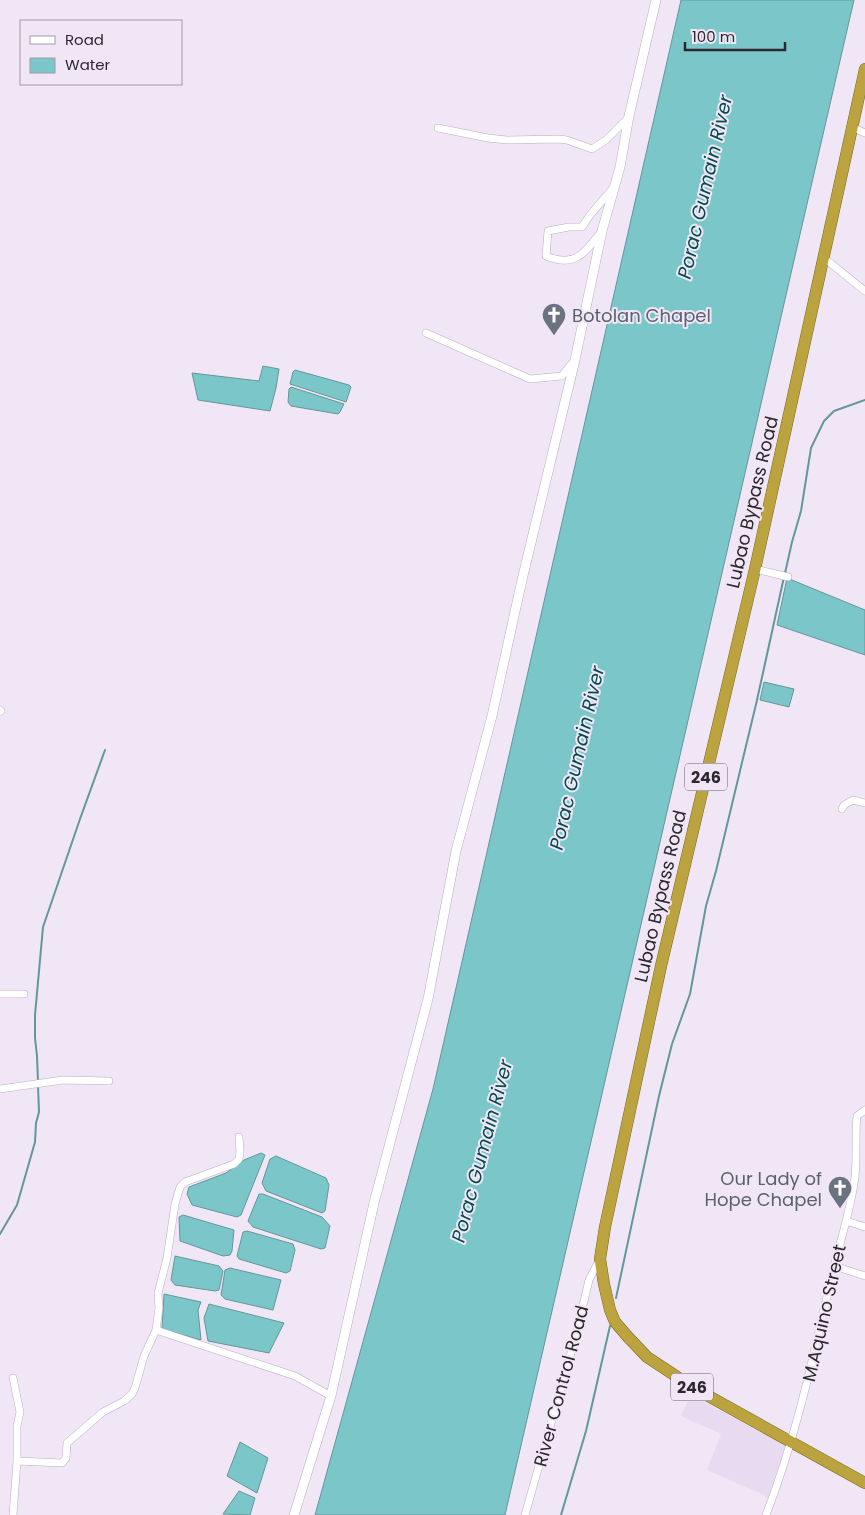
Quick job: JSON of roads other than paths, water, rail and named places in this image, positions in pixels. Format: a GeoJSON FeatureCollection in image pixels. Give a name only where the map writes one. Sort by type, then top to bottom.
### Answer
{"type":"FeatureCollection","features":[{"type":"Feature","properties":{"kind":"highway","name":"Lubao Bypass Road"},"geometry":{"type":"LineString","coordinates":[[865,69],[755,569],[661,966],[604,1227],[600,1259],[610,1310],[628,1338],[647,1357],[694,1388],[865,1483]]}},
{"type":"Feature","properties":{"kind":"street"},"geometry":{"type":"LineString","coordinates":[[294,1515],[331,1396],[374,1202],[428,999],[456,851],[492,716],[522,580],[575,360],[602,231],[620,167],[629,116],[656,0]]}},
{"type":"Feature","properties":{"kind":"street"},"geometry":{"type":"LineString","coordinates":[[438,128],[508,140],[558,138],[592,149],[606,140],[629,116]]}},
{"type":"Feature","properties":{"kind":"street"},"geometry":{"type":"LineString","coordinates":[[852,127],[865,133]]}},
{"type":"Feature","properties":{"kind":"street"},"geometry":{"type":"LineString","coordinates":[[602,231],[585,253],[570,260],[557,260],[546,256],[548,231],[569,227],[582,227],[613,188]]}},
{"type":"Feature","properties":{"kind":"street"},"geometry":{"type":"LineString","coordinates":[[824,258],[865,291]]}},
{"type":"Feature","properties":{"kind":"street"},"geometry":{"type":"LineString","coordinates":[[426,333],[530,379],[562,376],[575,360]]}},
{"type":"Feature","properties":{"kind":"street"},"geometry":{"type":"LineString","coordinates":[[755,569],[785,576]]}},
{"type":"Feature","properties":{"kind":"street"},"geometry":{"type":"LineString","coordinates":[[842,809],[844,805],[853,800],[865,803]]}},
{"type":"Feature","properties":{"kind":"street"},"geometry":{"type":"LineString","coordinates":[[0,994],[24,994]]}},
{"type":"Feature","properties":{"kind":"street"},"geometry":{"type":"LineString","coordinates":[[0,1089],[63,1080],[109,1081]]}},
{"type":"Feature","properties":{"kind":"street","name":"M.Aquino Street"},"geometry":{"type":"LineString","coordinates":[[766,1515],[792,1442],[816,1350],[855,1176],[857,1116],[865,1110]]}},
{"type":"Feature","properties":{"kind":"street"},"geometry":{"type":"LineString","coordinates":[[17,1461],[62,1463],[66,1458],[67,1443],[103,1412],[124,1401],[132,1394],[144,1356],[156,1330],[159,1308],[158,1293],[167,1258],[175,1204],[180,1187],[185,1182],[234,1164],[239,1159],[239,1138]]}},
{"type":"Feature","properties":{"kind":"street"},"geometry":{"type":"LineString","coordinates":[[846,1221],[865,1227]]}},
{"type":"Feature","properties":{"kind":"street","name":"River Control Road"},"geometry":{"type":"LineString","coordinates":[[525,1515],[576,1335],[588,1280],[600,1259]]}},
{"type":"Feature","properties":{"kind":"street"},"geometry":{"type":"LineString","coordinates":[[834,1266],[865,1276]]}},
{"type":"Feature","properties":{"kind":"street"},"geometry":{"type":"LineString","coordinates":[[156,1330],[294,1376],[331,1396]]}},
{"type":"Feature","properties":{"kind":"street"},"geometry":{"type":"LineString","coordinates":[[13,1515],[17,1461],[17,1426],[20,1412],[14,1378]]}},
{"type":"Feature","properties":{"kind":"water","name":"Porac Gumain River"},"geometry":{"type":"Polygon","coordinates":[[[681,0],[854,0],[505,1515],[315,1515],[433,1089],[681,0]]]}},
{"type":"Feature","properties":{"kind":"water"},"geometry":{"type":"Polygon","coordinates":[[[263,366],[279,369],[270,411],[198,400],[192,373],[259,381],[263,366]]]}},
{"type":"Feature","properties":{"kind":"water"},"geometry":{"type":"Polygon","coordinates":[[[295,370],[349,385],[351,387],[346,402],[290,384],[295,370]]]}},
{"type":"Feature","properties":{"kind":"water"},"geometry":{"type":"Polygon","coordinates":[[[291,387],[344,404],[338,414],[291,406],[288,402],[289,389],[291,387]]]}},
{"type":"Feature","properties":{"kind":"water"},"geometry":{"type":"Polygon","coordinates":[[[787,578],[865,610],[865,655],[777,625],[787,578]]]}},
{"type":"Feature","properties":{"kind":"water"},"geometry":{"type":"Polygon","coordinates":[[[764,682],[794,689],[789,707],[760,700],[764,682]]]}},
{"type":"Feature","properties":{"kind":"water"},"geometry":{"type":"Polygon","coordinates":[[[261,1153],[265,1155],[241,1215],[237,1217],[192,1205],[187,1194],[189,1187],[226,1173],[244,1160],[261,1153]]]}},
{"type":"Feature","properties":{"kind":"water"},"geometry":{"type":"Polygon","coordinates":[[[276,1156],[326,1178],[329,1185],[325,1211],[322,1213],[266,1191],[262,1183],[270,1159],[276,1156]]]}},
{"type":"Feature","properties":{"kind":"water"},"geometry":{"type":"Polygon","coordinates":[[[259,1194],[322,1217],[330,1226],[325,1248],[321,1249],[253,1227],[248,1221],[259,1194]]]}},
{"type":"Feature","properties":{"kind":"water"},"geometry":{"type":"Polygon","coordinates":[[[183,1215],[234,1230],[230,1255],[223,1256],[180,1241],[179,1217],[183,1215]]]}},
{"type":"Feature","properties":{"kind":"water"},"geometry":{"type":"Polygon","coordinates":[[[247,1231],[293,1244],[295,1250],[290,1271],[286,1273],[239,1259],[237,1256],[243,1232],[247,1231]]]}},
{"type":"Feature","properties":{"kind":"water"},"geometry":{"type":"Polygon","coordinates":[[[175,1256],[219,1266],[223,1271],[219,1290],[175,1285],[171,1280],[175,1256]]]}},
{"type":"Feature","properties":{"kind":"water"},"geometry":{"type":"Polygon","coordinates":[[[230,1268],[281,1280],[273,1310],[225,1299],[221,1295],[225,1270],[230,1268]]]}},
{"type":"Feature","properties":{"kind":"water"},"geometry":{"type":"Polygon","coordinates":[[[164,1294],[201,1302],[198,1310],[201,1340],[162,1329],[164,1294]]]}},
{"type":"Feature","properties":{"kind":"water"},"geometry":{"type":"Polygon","coordinates":[[[209,1304],[284,1323],[269,1353],[208,1341],[204,1318],[209,1304]]]}},
{"type":"Feature","properties":{"kind":"water"},"geometry":{"type":"Polygon","coordinates":[[[240,1442],[268,1458],[257,1493],[227,1476],[240,1442]]]}},
{"type":"Feature","properties":{"kind":"water"},"geometry":{"type":"Polygon","coordinates":[[[239,1491],[255,1498],[250,1515],[223,1514],[239,1491]]]}},
{"type":"Feature","properties":{"kind":"waterway"},"geometry":{"type":"LineString","coordinates":[[785,573],[801,511],[811,448],[824,421],[834,411],[865,400]]}},
{"type":"Feature","properties":{"kind":"waterway"},"geometry":{"type":"LineString","coordinates":[[616,1298],[659,1096],[672,1044],[690,994],[706,906],[757,700],[784,577]]}},
{"type":"Feature","properties":{"kind":"waterway"},"geometry":{"type":"LineString","coordinates":[[38,1082],[35,1015],[43,927],[105,750]]}},
{"type":"Feature","properties":{"kind":"waterway"},"geometry":{"type":"LineString","coordinates":[[0,1234],[17,1205],[35,1142],[36,1123],[39,1112],[38,1086]]}},
{"type":"Feature","properties":{"kind":"waterway"},"geometry":{"type":"LineString","coordinates":[[561,1515],[586,1431],[610,1326]]}},
{"type":"Feature","properties":{"kind":"place","name":"Botolan Chapel"},"geometry":{"type":"Point","coordinates":[554,336]}},
{"type":"Feature","properties":{"kind":"place","name":"Our Lady of Hope Chapel"},"geometry":{"type":"Point","coordinates":[840,1209]}}]}
